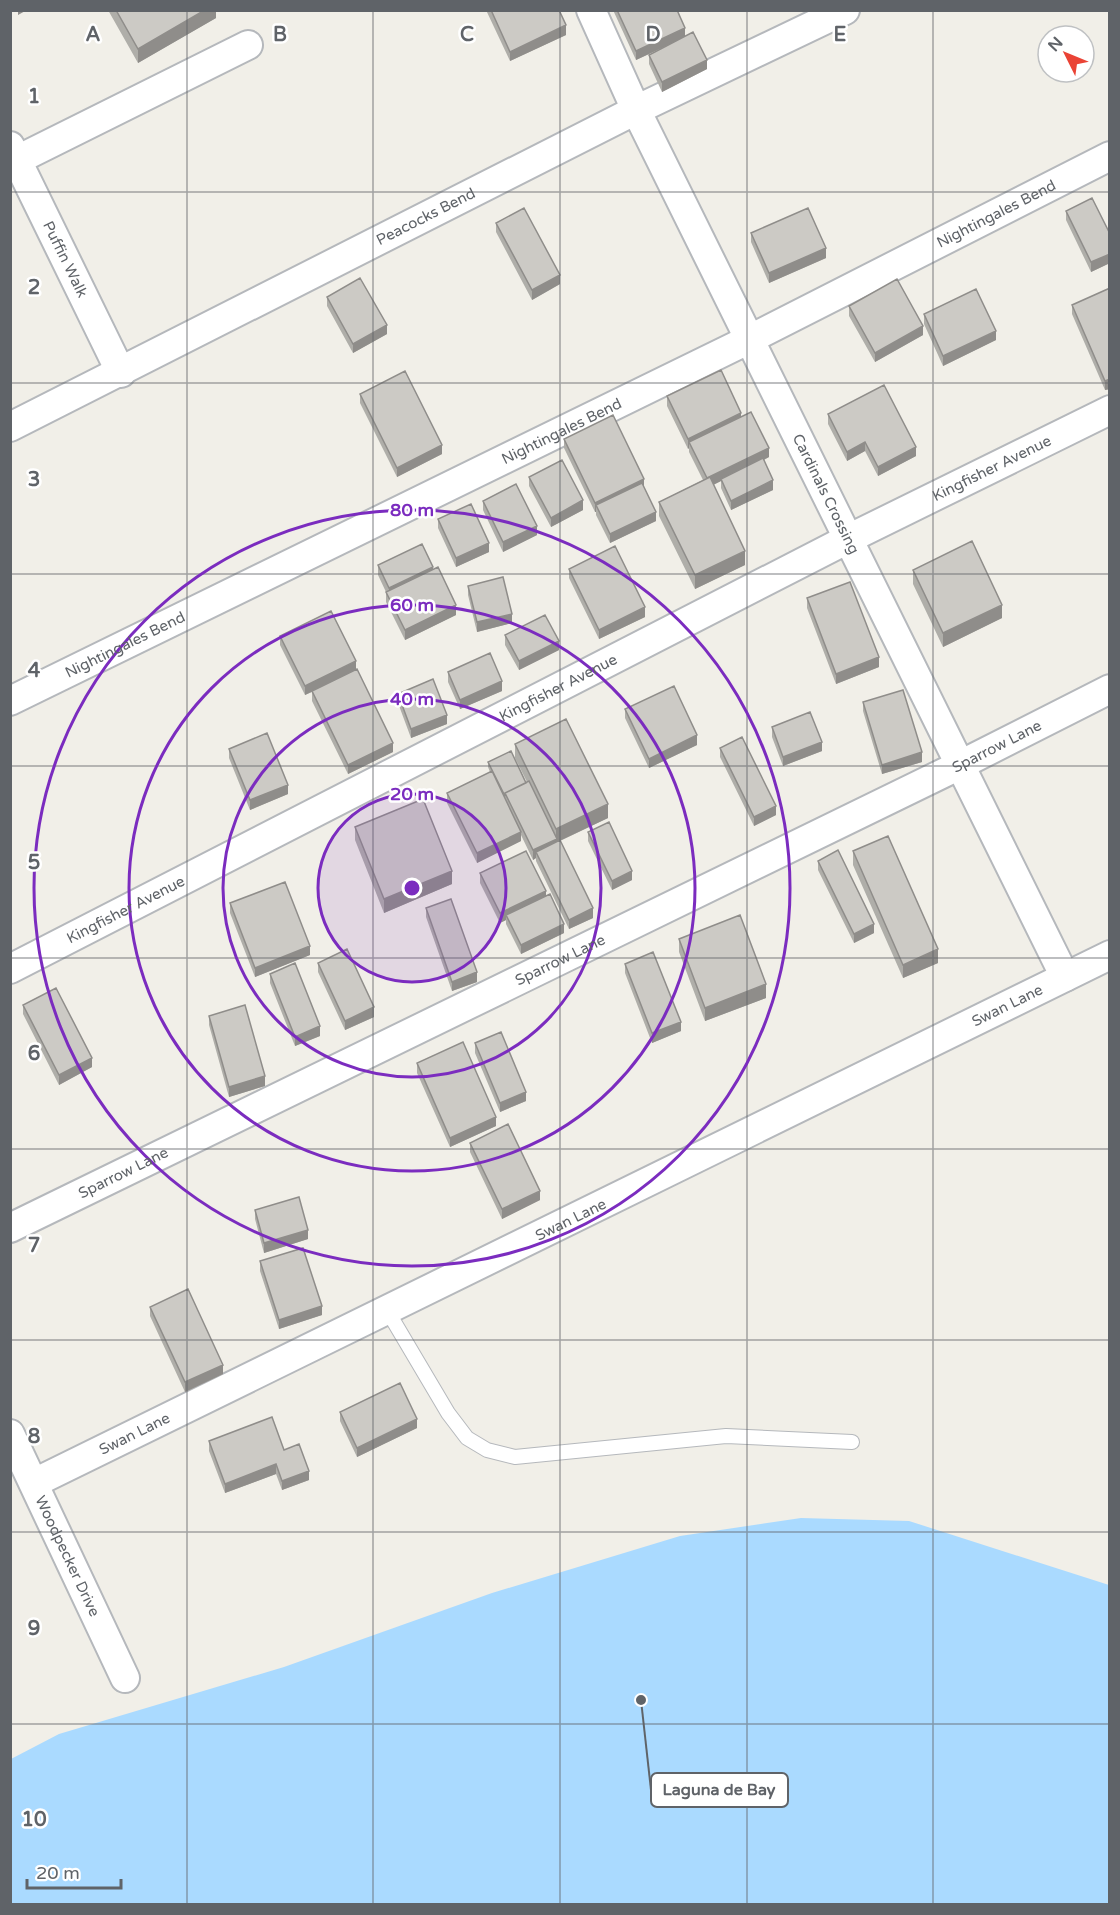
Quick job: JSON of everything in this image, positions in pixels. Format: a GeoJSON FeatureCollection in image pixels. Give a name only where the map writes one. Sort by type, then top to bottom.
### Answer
{"type":"FeatureCollection","features":[{"type":"Feature","properties":{"kind":"street","name":"Cardinals Crossing"},"geometry":{"type":"LineString","coordinates":[[591,10],[636,110],[958,766],[1065,977]]}},
{"type":"Feature","properties":{"kind":"street","name":"Peacocks Bend"},"geometry":{"type":"LineString","coordinates":[[10,427],[121,373],[636,110],[845,10]]}},
{"type":"Feature","properties":{"kind":"street"},"geometry":{"type":"LineString","coordinates":[[14,153],[248,45]]}},
{"type":"Feature","properties":{"kind":"street","name":"Puffin Walk"},"geometry":{"type":"LineString","coordinates":[[14,153],[121,373]]}},
{"type":"Feature","properties":{"kind":"street","name":"Nightingales Bend"},"geometry":{"type":"LineString","coordinates":[[10,701],[750,339],[1110,156]]}},
{"type":"Feature","properties":{"kind":"street","name":"Kingfisher Avenue"},"geometry":{"type":"LineString","coordinates":[[10,969],[848,539],[1110,410]]}},
{"type":"Feature","properties":{"kind":"street","name":"Sparrow Lane"},"geometry":{"type":"LineString","coordinates":[[10,1228],[958,766],[1110,689]]}},
{"type":"Feature","properties":{"kind":"street","name":"Swan Lane"},"geometry":{"type":"LineString","coordinates":[[34,1483],[1110,955]]}},
{"type":"Feature","properties":{"kind":"street","name":"Woodpecker Drive"},"geometry":{"type":"LineString","coordinates":[[10,1434],[125,1678]]}},
{"type":"Feature","properties":{"kind":"lane"},"geometry":{"type":"LineString","coordinates":[[387,1311],[448,1413],[467,1438],[486,1450],[515,1458],[726,1436],[852,1442]]}},
{"type":"Feature","properties":{"kind":"water"},"geometry":{"type":"Polygon","coordinates":[[[801,1518],[909,1521],[1109,1585],[1109,1904],[11,1904],[11,1759],[59,1734],[284,1667],[492,1593],[680,1536],[801,1518]]]}},
{"type":"Feature","properties":{"kind":"building"},"geometry":{"type":"Polygon","coordinates":[[[116,10],[205,10],[138,49],[116,10]]]}},
{"type":"Feature","properties":{"kind":"building"},"geometry":{"type":"Polygon","coordinates":[[[491,10],[559,10],[566,25],[510,52],[491,10]]]}},
{"type":"Feature","properties":{"kind":"building"},"geometry":{"type":"Polygon","coordinates":[[[617,10],[677,10],[685,28],[636,51],[617,10]]]}},
{"type":"Feature","properties":{"kind":"building"},"geometry":{"type":"Polygon","coordinates":[[[693,32],[707,60],[662,82],[649,55],[693,32]]]}},
{"type":"Feature","properties":{"kind":"building"},"geometry":{"type":"Polygon","coordinates":[[[1092,198],[1110,234],[1110,254],[1091,262],[1066,211],[1092,198]]]}},
{"type":"Feature","properties":{"kind":"building"},"geometry":{"type":"Polygon","coordinates":[[[524,208],[560,275],[532,290],[496,223],[524,208]]]}},
{"type":"Feature","properties":{"kind":"building"},"geometry":{"type":"Polygon","coordinates":[[[808,208],[826,248],[769,273],[751,233],[808,208]]]}},
{"type":"Feature","properties":{"kind":"building"},"geometry":{"type":"Polygon","coordinates":[[[360,278],[387,325],[353,344],[327,297],[360,278]]]}},
{"type":"Feature","properties":{"kind":"building"},"geometry":{"type":"Polygon","coordinates":[[[897,279],[923,326],[875,353],[849,306],[897,279]]]}},
{"type":"Feature","properties":{"kind":"building"},"geometry":{"type":"Polygon","coordinates":[[[1110,288],[1110,379],[1105,381],[1072,305],[1110,288]]]}},
{"type":"Feature","properties":{"kind":"building"},"geometry":{"type":"Polygon","coordinates":[[[976,289],[996,331],[943,356],[924,314],[976,289]]]}},
{"type":"Feature","properties":{"kind":"building"},"geometry":{"type":"Polygon","coordinates":[[[721,370],[741,413],[688,439],[667,396],[721,370]]]}},
{"type":"Feature","properties":{"kind":"building"},"geometry":{"type":"Polygon","coordinates":[[[405,371],[442,445],[397,468],[360,394],[405,371]]]}},
{"type":"Feature","properties":{"kind":"building"},"geometry":{"type":"Polygon","coordinates":[[[884,385],[916,447],[878,467],[865,442],[847,452],[828,414],[884,385]]]}},
{"type":"Feature","properties":{"kind":"building"},"geometry":{"type":"Polygon","coordinates":[[[751,412],[769,448],[707,478],[689,442],[751,412]]]}},
{"type":"Feature","properties":{"kind":"building"},"geometry":{"type":"Polygon","coordinates":[[[613,415],[644,479],[595,503],[564,439],[613,415]]]}},
{"type":"Feature","properties":{"kind":"building"},"geometry":{"type":"Polygon","coordinates":[[[763,458],[773,480],[731,501],[721,479],[763,458]]]}},
{"type":"Feature","properties":{"kind":"building"},"geometry":{"type":"Polygon","coordinates":[[[562,460],[583,500],[551,518],[529,477],[562,460]]]}},
{"type":"Feature","properties":{"kind":"building"},"geometry":{"type":"Polygon","coordinates":[[[710,477],[745,551],[695,575],[659,502],[710,477]]]}},
{"type":"Feature","properties":{"kind":"building"},"geometry":{"type":"Polygon","coordinates":[[[642,483],[656,512],[610,534],[596,505],[642,483]]]}},
{"type":"Feature","properties":{"kind":"building"},"geometry":{"type":"Polygon","coordinates":[[[516,484],[537,526],[503,542],[483,501],[516,484]]]}},
{"type":"Feature","properties":{"kind":"building"},"geometry":{"type":"Polygon","coordinates":[[[471,504],[489,543],[456,558],[438,519],[471,504]]]}},
{"type":"Feature","properties":{"kind":"building"},"geometry":{"type":"Polygon","coordinates":[[[972,541],[1002,605],[943,633],[913,570],[972,541]]]}},
{"type":"Feature","properties":{"kind":"building"},"geometry":{"type":"Polygon","coordinates":[[[422,544],[433,567],[389,588],[378,565],[422,544]]]}},
{"type":"Feature","properties":{"kind":"building"},"geometry":{"type":"Polygon","coordinates":[[[615,546],[645,607],[599,630],[569,569],[615,546]]]}},
{"type":"Feature","properties":{"kind":"building"},"geometry":{"type":"Polygon","coordinates":[[[438,567],[456,605],[405,630],[386,592],[438,567]]]}},
{"type":"Feature","properties":{"kind":"building"},"geometry":{"type":"Polygon","coordinates":[[[503,577],[512,614],[477,622],[468,586],[503,577]]]}},
{"type":"Feature","properties":{"kind":"building"},"geometry":{"type":"Polygon","coordinates":[[[850,582],[879,657],[836,674],[807,598],[850,582]]]}},
{"type":"Feature","properties":{"kind":"building"},"geometry":{"type":"Polygon","coordinates":[[[331,611],[356,661],[305,686],[280,636],[331,611]]]}},
{"type":"Feature","properties":{"kind":"building"},"geometry":{"type":"Polygon","coordinates":[[[545,615],[559,641],[519,661],[505,635],[545,615]]]}},
{"type":"Feature","properties":{"kind":"building"},"geometry":{"type":"Polygon","coordinates":[[[490,653],[502,681],[460,700],[448,672],[490,653]]]}},
{"type":"Feature","properties":{"kind":"building"},"geometry":{"type":"Polygon","coordinates":[[[357,669],[393,743],[348,765],[312,691],[357,669]]]}},
{"type":"Feature","properties":{"kind":"building"},"geometry":{"type":"Polygon","coordinates":[[[433,679],[447,715],[411,729],[398,694],[433,679]]]}},
{"type":"Feature","properties":{"kind":"building"},"geometry":{"type":"Polygon","coordinates":[[[674,686],[697,735],[649,759],[625,709],[674,686]]]}},
{"type":"Feature","properties":{"kind":"building"},"geometry":{"type":"Polygon","coordinates":[[[903,690],[922,752],[882,765],[863,702],[903,690]]]}},
{"type":"Feature","properties":{"kind":"building"},"geometry":{"type":"Polygon","coordinates":[[[810,712],[822,742],[783,757],[772,727],[810,712]]]}},
{"type":"Feature","properties":{"kind":"building"},"geometry":{"type":"Polygon","coordinates":[[[566,719],[608,804],[556,829],[515,744],[566,719]]]}},
{"type":"Feature","properties":{"kind":"building"},"geometry":{"type":"Polygon","coordinates":[[[267,733],[288,785],[250,800],[229,749],[267,733]]]}},
{"type":"Feature","properties":{"kind":"building"},"geometry":{"type":"Polygon","coordinates":[[[742,737],[776,806],[754,817],[720,748],[742,737]]]}},
{"type":"Feature","properties":{"kind":"building"},"geometry":{"type":"Polygon","coordinates":[[[511,751],[526,783],[505,793],[505,796],[488,762],[511,751]]]}},
{"type":"Feature","properties":{"kind":"building"},"geometry":{"type":"Polygon","coordinates":[[[492,771],[521,832],[477,853],[447,793],[492,771]]]}},
{"type":"Feature","properties":{"kind":"building"},"geometry":{"type":"Polygon","coordinates":[[[529,781],[557,839],[533,850],[505,793],[529,781]]]}},
{"type":"Feature","properties":{"kind":"building"},"geometry":{"type":"Polygon","coordinates":[[[423,799],[452,871],[384,899],[355,827],[423,799]]]}},
{"type":"Feature","properties":{"kind":"building"},"geometry":{"type":"Polygon","coordinates":[[[609,822],[632,871],[612,881],[588,832],[609,822]]]}},
{"type":"Feature","properties":{"kind":"building"},"geometry":{"type":"Polygon","coordinates":[[[888,836],[938,949],[903,965],[853,851],[888,836]]]}},
{"type":"Feature","properties":{"kind":"building"},"geometry":{"type":"Polygon","coordinates":[[[560,840],[593,908],[569,920],[536,852],[560,840]]]}},
{"type":"Feature","properties":{"kind":"building"},"geometry":{"type":"Polygon","coordinates":[[[838,850],[874,924],[854,934],[818,861],[838,850]]]}},
{"type":"Feature","properties":{"kind":"building"},"geometry":{"type":"Polygon","coordinates":[[[526,851],[546,891],[500,913],[480,873],[526,851]]]}},
{"type":"Feature","properties":{"kind":"building"},"geometry":{"type":"Polygon","coordinates":[[[285,882],[310,946],[255,968],[230,903],[285,882]]]}},
{"type":"Feature","properties":{"kind":"building"},"geometry":{"type":"Polygon","coordinates":[[[550,894],[564,924],[521,945],[506,915],[550,894]]]}},
{"type":"Feature","properties":{"kind":"building"},"geometry":{"type":"Polygon","coordinates":[[[451,899],[477,972],[452,982],[426,908],[451,899]]]}},
{"type":"Feature","properties":{"kind":"building"},"geometry":{"type":"Polygon","coordinates":[[[740,915],[766,984],[705,1008],[679,939],[740,915]]]}},
{"type":"Feature","properties":{"kind":"building"},"geometry":{"type":"Polygon","coordinates":[[[347,949],[374,1007],[345,1021],[318,963],[347,949]]]}},
{"type":"Feature","properties":{"kind":"building"},"geometry":{"type":"Polygon","coordinates":[[[653,952],[681,1022],[652,1033],[625,964],[653,952]]]}},
{"type":"Feature","properties":{"kind":"building"},"geometry":{"type":"Polygon","coordinates":[[[295,963],[320,1026],[295,1037],[270,974],[295,963]]]}},
{"type":"Feature","properties":{"kind":"building"},"geometry":{"type":"Polygon","coordinates":[[[56,988],[92,1058],[59,1075],[23,1005],[56,988]]]}},
{"type":"Feature","properties":{"kind":"building"},"geometry":{"type":"Polygon","coordinates":[[[245,1005],[265,1076],[229,1087],[209,1016],[245,1005]]]}},
{"type":"Feature","properties":{"kind":"building"},"geometry":{"type":"Polygon","coordinates":[[[501,1032],[526,1092],[500,1103],[475,1043],[501,1032]]]}},
{"type":"Feature","properties":{"kind":"building"},"geometry":{"type":"Polygon","coordinates":[[[463,1042],[496,1117],[450,1138],[417,1063],[463,1042]]]}},
{"type":"Feature","properties":{"kind":"building"},"geometry":{"type":"Polygon","coordinates":[[[508,1124],[540,1191],[502,1209],[470,1143],[508,1124]]]}},
{"type":"Feature","properties":{"kind":"building"},"geometry":{"type":"Polygon","coordinates":[[[299,1197],[308,1230],[264,1243],[255,1210],[299,1197]]]}},
{"type":"Feature","properties":{"kind":"building"},"geometry":{"type":"Polygon","coordinates":[[[303,1248],[322,1306],[279,1320],[260,1261],[303,1248]]]}},
{"type":"Feature","properties":{"kind":"building"},"geometry":{"type":"Polygon","coordinates":[[[188,1289],[223,1365],[185,1382],[150,1307],[188,1289]]]}},
{"type":"Feature","properties":{"kind":"building"},"geometry":{"type":"Polygon","coordinates":[[[400,1383],[417,1419],[357,1448],[340,1412],[400,1383]]]}},
{"type":"Feature","properties":{"kind":"building"},"geometry":{"type":"Polygon","coordinates":[[[272,1417],[284,1450],[299,1444],[309,1471],[282,1481],[276,1464],[225,1484],[209,1441],[272,1417]]]}},
{"type":"Feature","properties":{"kind":"place","name":"Laguna de Bay"},"geometry":{"type":"Point","coordinates":[641,1700]}}]}
